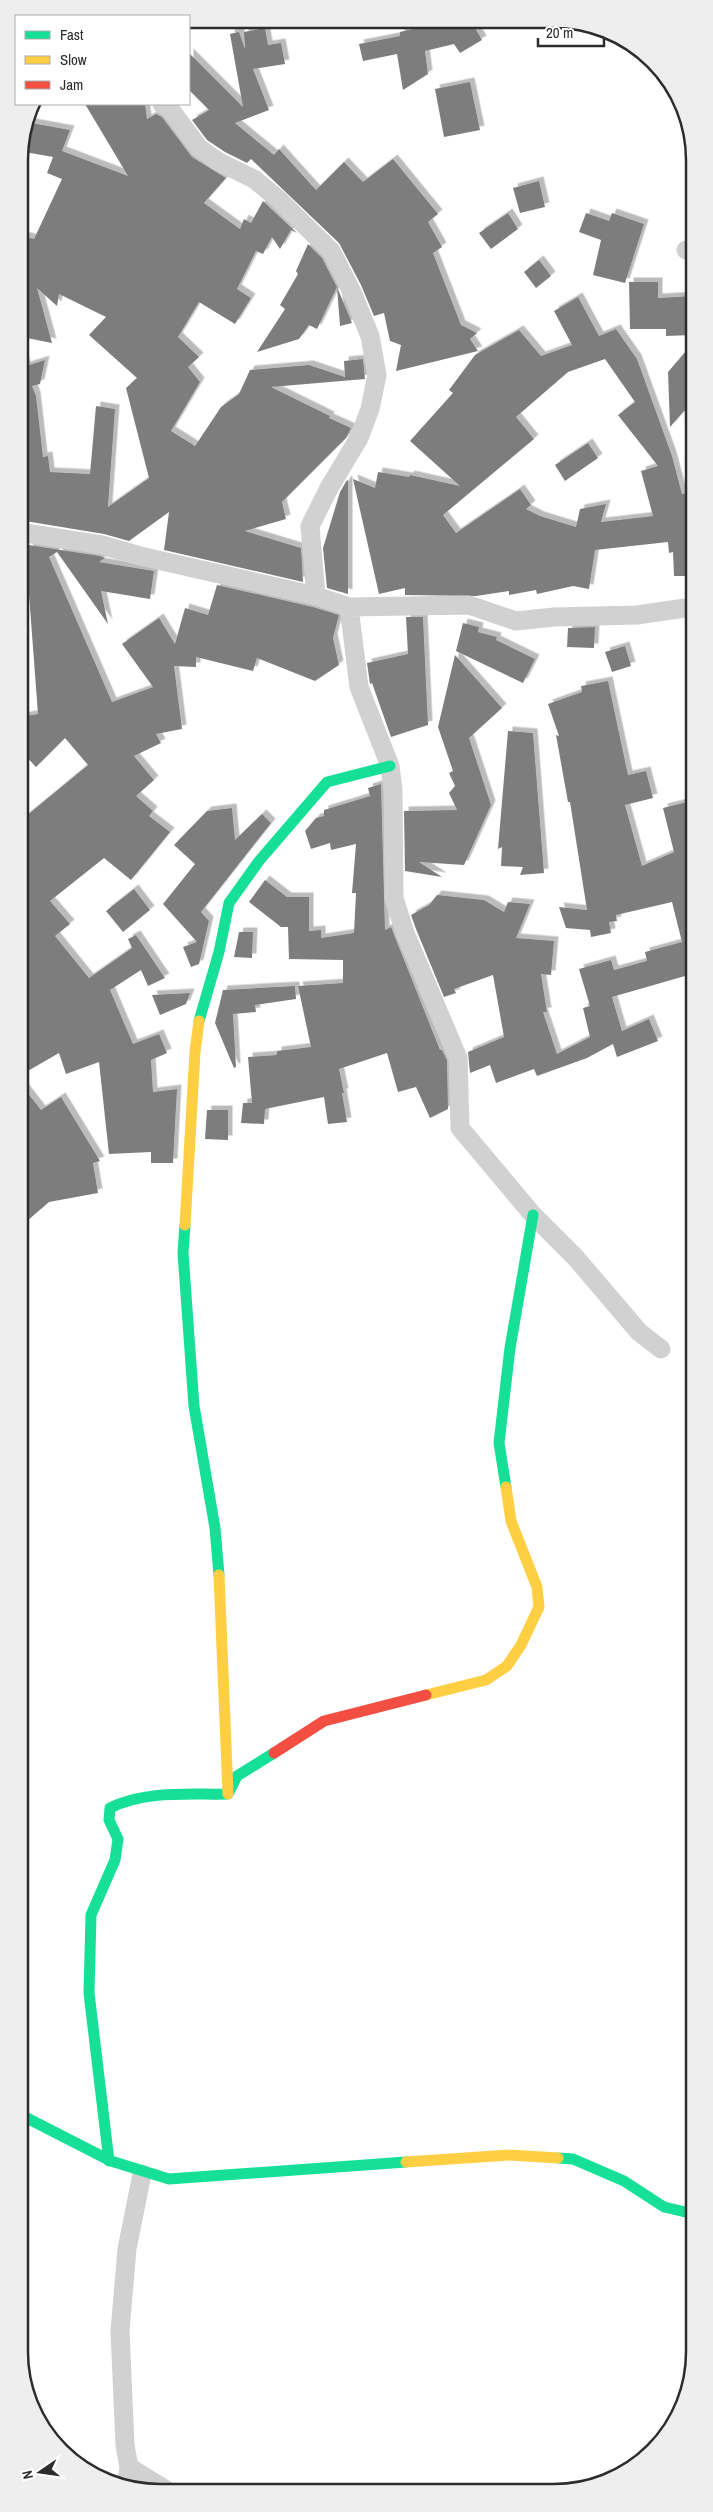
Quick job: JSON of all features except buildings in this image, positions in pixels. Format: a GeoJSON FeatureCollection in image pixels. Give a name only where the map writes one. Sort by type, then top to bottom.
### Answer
{"type":"FeatureCollection","features":[{"type":"Feature","properties":{"kind":"street"},"geometry":{"type":"LineString","coordinates":[[164,105],[170,109],[199,148],[219,162],[254,179],[278,199],[331,251],[351,290],[370,336],[377,374],[370,409],[359,438],[329,488],[310,526],[316,596]]}},
{"type":"Feature","properties":{"kind":"street"},"geometry":{"type":"LineString","coordinates":[[28,533],[102,545],[140,556],[316,596],[349,607],[469,605],[516,621],[554,617],[637,615],[686,608]]}},
{"type":"Feature","properties":{"kind":"street"},"geometry":{"type":"LineString","coordinates":[[349,607],[358,687],[390,766],[393,790],[394,898],[405,933],[458,1058],[460,1128],[533,1215],[575,1257],[639,1332],[661,1350]]}},
{"type":"Feature","properties":{"kind":"street"},"geometry":{"type":"LineString","coordinates":[[228,1794],[220,1586],[215,1528],[194,1406],[187,1334],[183,1253],[195,1052],[201,1009],[219,952],[229,903],[259,861],[327,782],[390,766]]}},
{"type":"Feature","properties":{"kind":"street"},"geometry":{"type":"LineString","coordinates":[[228,1794],[237,1776],[324,1721],[486,1680],[507,1666],[521,1644],[539,1607],[537,1587],[511,1521],[499,1443],[510,1348],[533,1215]]}},
{"type":"Feature","properties":{"kind":"street"},"geometry":{"type":"LineString","coordinates":[[109,2161],[89,1993],[91,1915],[115,1860],[118,1839],[109,1820],[110,1808],[128,1799],[146,1796],[228,1794]]}},
{"type":"Feature","properties":{"kind":"street"},"geometry":{"type":"LineString","coordinates":[[28,2119],[109,2161],[142,2174],[169,2179],[509,2155],[573,2159],[624,2182],[664,2207],[685,2212]]}},
{"type":"Feature","properties":{"kind":"street"},"geometry":{"type":"LineString","coordinates":[[127,2480],[129,2467],[125,2445],[120,2331],[127,2250],[142,2174]]}},
{"type":"Feature","properties":{"kind":"street"},"geometry":{"type":"LineString","coordinates":[[129,2467],[157,2484]]}},
{"type":"Feature","properties":{"kind":"traffic: fast"},"geometry":{"type":"LineString","coordinates":[[199,1021],[219,952],[229,903],[259,861],[327,782],[390,766]]}},
{"type":"Feature","properties":{"kind":"traffic: fast"},"geometry":{"type":"LineString","coordinates":[[506,1487],[499,1443],[510,1348],[533,1215]]}},
{"type":"Feature","properties":{"kind":"traffic: fast"},"geometry":{"type":"LineString","coordinates":[[185,1225],[183,1253],[194,1406],[215,1528],[219,1575]]}},
{"type":"Feature","properties":{"kind":"traffic: fast"},"geometry":{"type":"LineString","coordinates":[[109,2161],[89,1993],[91,1915],[115,1860],[118,1839],[109,1820],[110,1808],[138,1798],[153,1796],[228,1794],[237,1776],[274,1753]]}},
{"type":"Feature","properties":{"kind":"traffic: fast"},"geometry":{"type":"LineString","coordinates":[[28,2119],[111,2161],[169,2179],[406,2162]]}},
{"type":"Feature","properties":{"kind":"traffic: fast"},"geometry":{"type":"LineString","coordinates":[[558,2158],[573,2159],[624,2181],[664,2207],[685,2212]]}},
{"type":"Feature","properties":{"kind":"traffic: slow"},"geometry":{"type":"LineString","coordinates":[[185,1225],[195,1052],[199,1021]]}},
{"type":"Feature","properties":{"kind":"traffic: slow"},"geometry":{"type":"LineString","coordinates":[[426,1695],[486,1680],[507,1666],[521,1645],[539,1607],[537,1587],[511,1521],[506,1487]]}},
{"type":"Feature","properties":{"kind":"traffic: slow"},"geometry":{"type":"LineString","coordinates":[[219,1575],[228,1794]]}},
{"type":"Feature","properties":{"kind":"traffic: slow"},"geometry":{"type":"LineString","coordinates":[[406,2162],[509,2155],[558,2158]]}},
{"type":"Feature","properties":{"kind":"traffic: jam"},"geometry":{"type":"LineString","coordinates":[[274,1753],[324,1721],[426,1695]]}}]}
